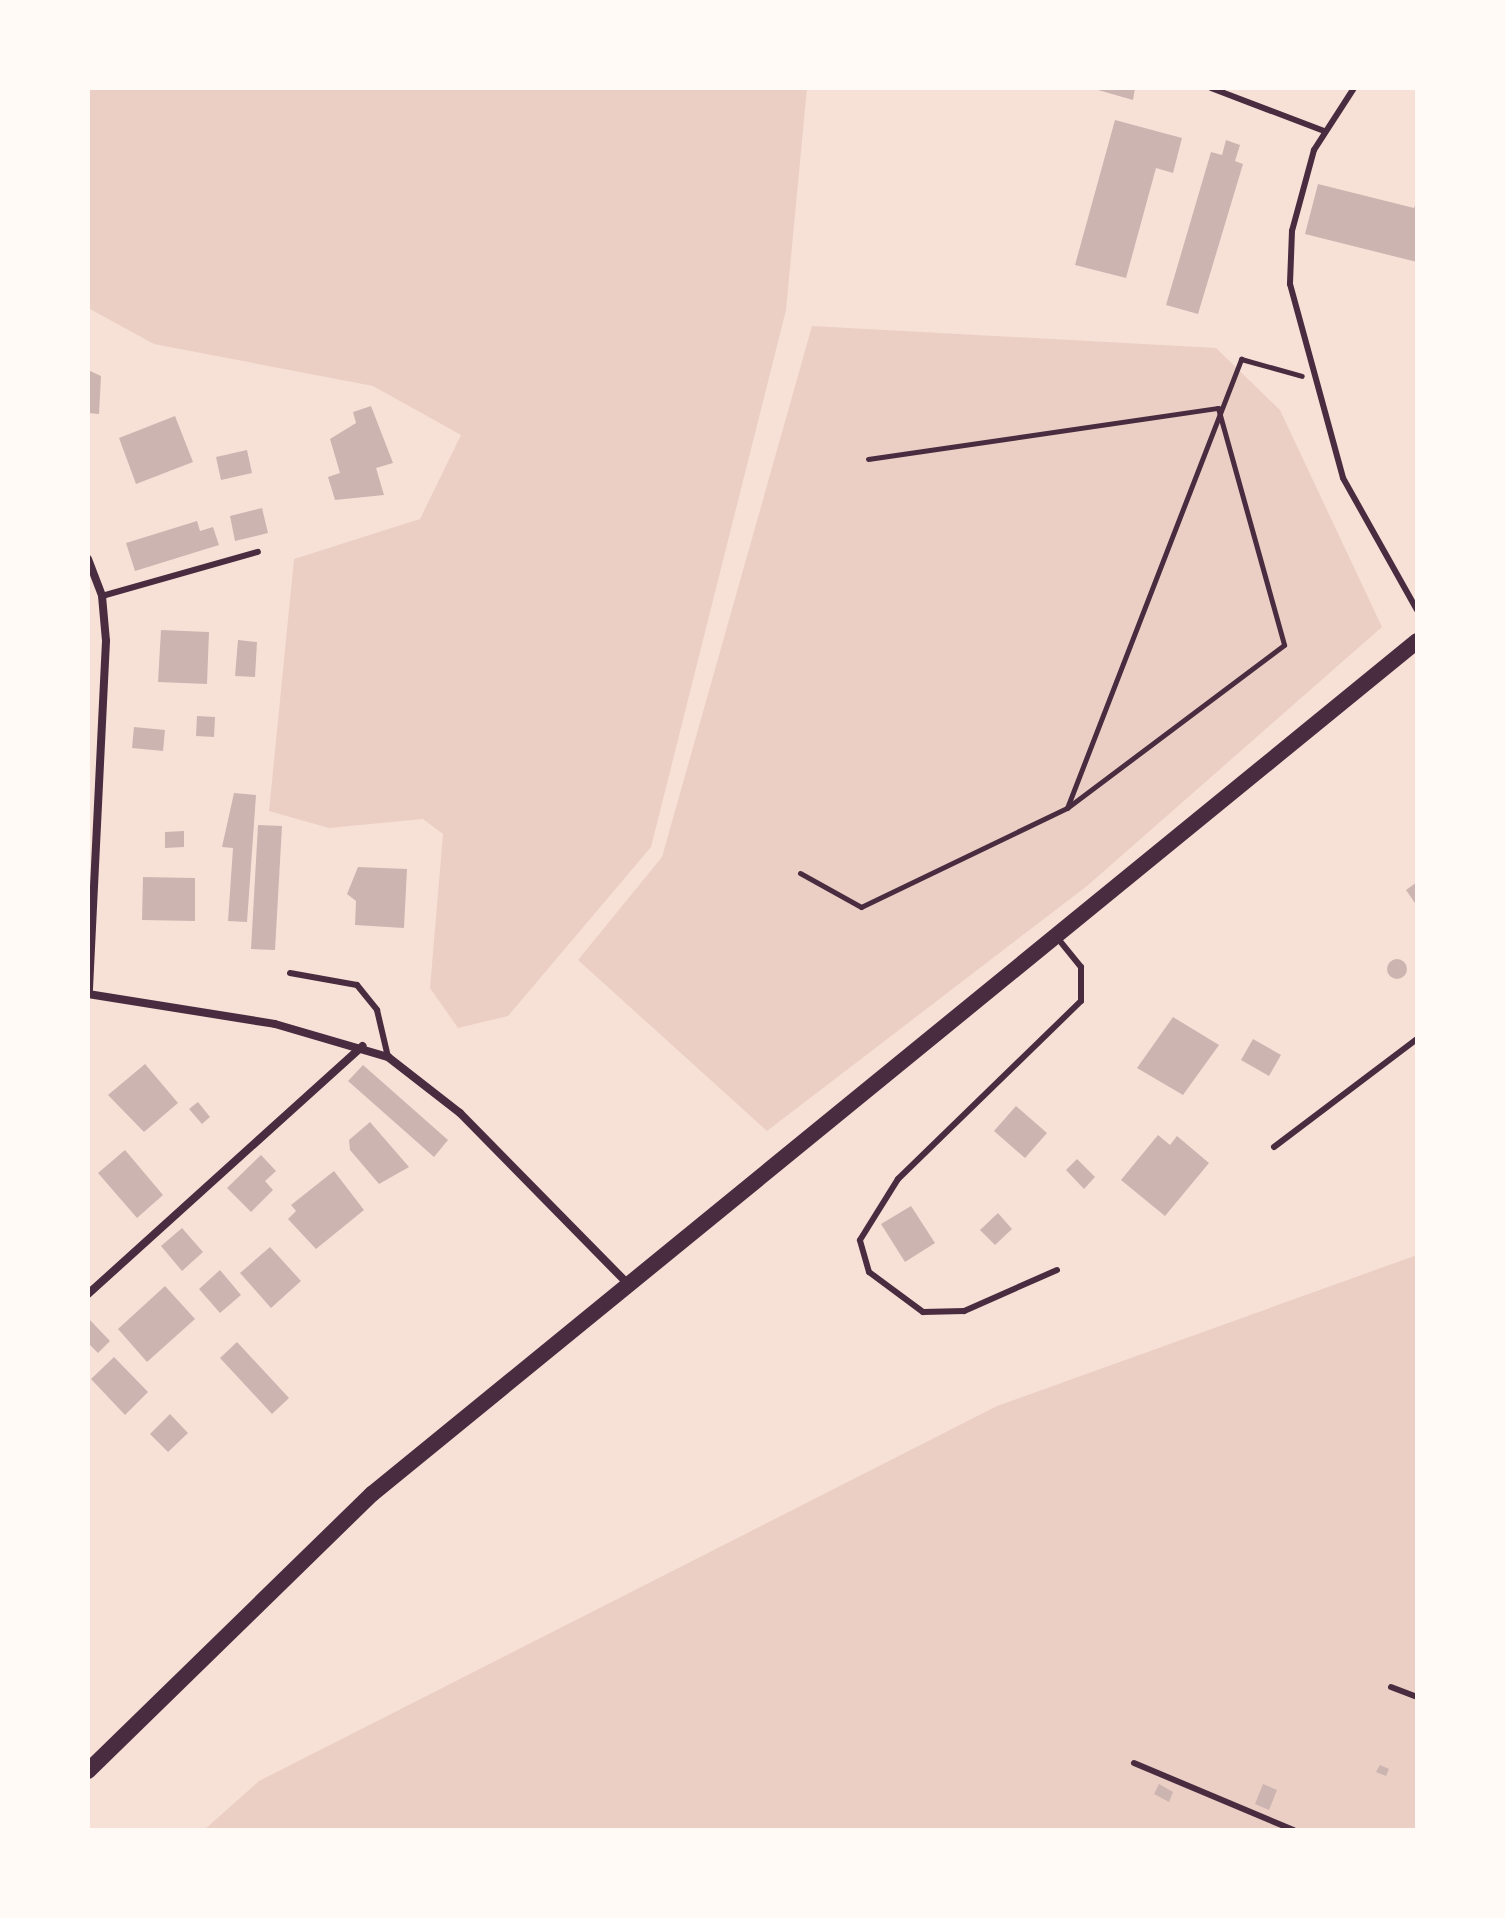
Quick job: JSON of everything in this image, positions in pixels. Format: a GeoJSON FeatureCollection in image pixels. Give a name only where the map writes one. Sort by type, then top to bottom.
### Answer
{"type":"FeatureCollection","features":[{"type":"Feature","properties":{"kind":"main road"},"geometry":{"type":"LineString","coordinates":[[88,1771],[372,1494],[626,1282],[1059,940],[1417,641]]}},
{"type":"Feature","properties":{"kind":"street"},"geometry":{"type":"LineString","coordinates":[[88,559],[102,596],[89,994],[362,1046],[388,1057],[460,1113],[626,1282]]}},
{"type":"Feature","properties":{"kind":"street"},"geometry":{"type":"LineString","coordinates":[[88,1294],[362,1046]]}},
{"type":"Feature","properties":{"kind":"lane"},"geometry":{"type":"LineString","coordinates":[[1211,88],[1324,131]]}},
{"type":"Feature","properties":{"kind":"lane"},"geometry":{"type":"LineString","coordinates":[[1354,88],[1324,131],[1289,247],[1311,379],[1343,478],[1417,610]]}},
{"type":"Feature","properties":{"kind":"lane"},"geometry":{"type":"LineString","coordinates":[[102,596],[258,552]]}},
{"type":"Feature","properties":{"kind":"lane"},"geometry":{"type":"LineString","coordinates":[[1057,1270],[964,1311],[923,1312],[869,1272],[860,1240],[898,1179],[1081,1001],[1081,967],[1059,940]]}},
{"type":"Feature","properties":{"kind":"lane"},"geometry":{"type":"LineString","coordinates":[[290,973],[348,980],[364,990],[388,1057]]}},
{"type":"Feature","properties":{"kind":"lane"},"geometry":{"type":"LineString","coordinates":[[1274,1147],[1417,1039]]}},
{"type":"Feature","properties":{"kind":"lane"},"geometry":{"type":"LineString","coordinates":[[1391,1687],[1417,1697]]}},
{"type":"Feature","properties":{"kind":"lane"},"geometry":{"type":"LineString","coordinates":[[1134,1763],[1293,1830]]}},
{"type":"Feature","properties":{"kind":"path"},"geometry":{"type":"LineString","coordinates":[[1067,808],[1218,408],[1241,359],[1311,379]]}},
{"type":"Feature","properties":{"kind":"path"},"geometry":{"type":"LineString","coordinates":[[868,459],[1218,408]]}},
{"type":"Feature","properties":{"kind":"path"},"geometry":{"type":"LineString","coordinates":[[800,873],[861,907],[1067,808],[1284,645],[1218,408]]}},
{"type":"Feature","properties":{"kind":"shaded area"},"geometry":{"type":"Polygon","coordinates":[[[88,88],[807,88],[786,310],[651,847],[508,1016],[458,1028],[430,988],[443,834],[423,819],[329,828],[269,811],[294,559],[420,519],[461,435],[373,386],[154,344],[88,308],[88,88]]]}},
{"type":"Feature","properties":{"kind":"shaded area"},"geometry":{"type":"Polygon","coordinates":[[[812,326],[1216,348],[1280,410],[1382,627],[1087,886],[767,1131],[578,960],[662,857],[812,326]]]}},
{"type":"Feature","properties":{"kind":"shaded area"},"geometry":{"type":"Polygon","coordinates":[[[1417,1255],[1417,1830],[204,1830],[259,1781],[997,1406],[1417,1255]]]}},
{"type":"Feature","properties":{"kind":"building"},"geometry":{"type":"Polygon","coordinates":[[[1091,88],[1135,88],[1133,100],[1091,88]]]}},
{"type":"Feature","properties":{"kind":"building"},"geometry":{"type":"Polygon","coordinates":[[[1115,120],[1182,138],[1173,173],[1156,168],[1126,278],[1075,265],[1115,120]]]}},
{"type":"Feature","properties":{"kind":"building"},"geometry":{"type":"Polygon","coordinates":[[[1226,140],[1240,145],[1235,161],[1243,164],[1198,314],[1166,305],[1211,152],[1222,155],[1226,140]]]}},
{"type":"Feature","properties":{"kind":"building"},"geometry":{"type":"Polygon","coordinates":[[[1318,184],[1414,208],[1417,200],[1417,262],[1305,234],[1318,184]]]}},
{"type":"Feature","properties":{"kind":"building"},"geometry":{"type":"Polygon","coordinates":[[[88,370],[101,376],[99,414],[88,413],[88,370]]]}},
{"type":"Feature","properties":{"kind":"building"},"geometry":{"type":"Polygon","coordinates":[[[371,406],[393,463],[376,468],[384,495],[335,500],[328,477],[340,473],[330,439],[356,423],[353,412],[371,406]]]}},
{"type":"Feature","properties":{"kind":"building"},"geometry":{"type":"Polygon","coordinates":[[[175,416],[193,462],[136,484],[119,438],[175,416]]]}},
{"type":"Feature","properties":{"kind":"building"},"geometry":{"type":"Polygon","coordinates":[[[247,450],[252,473],[221,480],[216,457],[247,450]]]}},
{"type":"Feature","properties":{"kind":"building"},"geometry":{"type":"Polygon","coordinates":[[[262,508],[268,533],[235,541],[230,516],[262,508]]]}},
{"type":"Feature","properties":{"kind":"building"},"geometry":{"type":"Polygon","coordinates":[[[197,521],[200,531],[213,527],[219,545],[135,571],[126,543],[197,521]]]}},
{"type":"Feature","properties":{"kind":"building"},"geometry":{"type":"Polygon","coordinates":[[[161,630],[209,632],[207,684],[158,682],[161,630]]]}},
{"type":"Feature","properties":{"kind":"building"},"geometry":{"type":"Polygon","coordinates":[[[238,640],[257,642],[255,677],[235,676],[238,640]]]}},
{"type":"Feature","properties":{"kind":"building"},"geometry":{"type":"Polygon","coordinates":[[[197,716],[215,717],[214,737],[196,736],[197,716]]]}},
{"type":"Feature","properties":{"kind":"building"},"geometry":{"type":"Polygon","coordinates":[[[134,727],[165,730],[163,751],[132,748],[134,727]]]}},
{"type":"Feature","properties":{"kind":"building"},"geometry":{"type":"Polygon","coordinates":[[[234,793],[256,795],[247,922],[228,921],[233,848],[222,847],[234,793]]]}},
{"type":"Feature","properties":{"kind":"building"},"geometry":{"type":"Polygon","coordinates":[[[258,825],[282,826],[275,950],[251,949],[258,825]]]}},
{"type":"Feature","properties":{"kind":"building"},"geometry":{"type":"Polygon","coordinates":[[[184,831],[184,847],[165,848],[165,832],[184,831]]]}},
{"type":"Feature","properties":{"kind":"building"},"geometry":{"type":"Polygon","coordinates":[[[358,867],[407,869],[404,928],[355,925],[356,901],[347,894],[358,867]]]}},
{"type":"Feature","properties":{"kind":"building"},"geometry":{"type":"Polygon","coordinates":[[[143,877],[195,878],[195,921],[142,920],[143,877]]]}},
{"type":"Feature","properties":{"kind":"building"},"geometry":{"type":"Polygon","coordinates":[[[1417,882],[1417,906],[1406,890],[1417,882]]]}},
{"type":"Feature","properties":{"kind":"building"},"geometry":{"type":"Polygon","coordinates":[[[1397,959],[1404,962],[1407,969],[1404,976],[1397,979],[1390,976],[1387,969],[1390,962],[1397,959]]]}},
{"type":"Feature","properties":{"kind":"building"},"geometry":{"type":"Polygon","coordinates":[[[1173,1017],[1219,1045],[1183,1095],[1137,1068],[1173,1017]]]}},
{"type":"Feature","properties":{"kind":"building"},"geometry":{"type":"Polygon","coordinates":[[[1253,1039],[1281,1055],[1269,1076],[1241,1060],[1253,1039]]]}},
{"type":"Feature","properties":{"kind":"building"},"geometry":{"type":"Polygon","coordinates":[[[145,1064],[178,1103],[144,1132],[108,1095],[145,1064]]]}},
{"type":"Feature","properties":{"kind":"building"},"geometry":{"type":"Polygon","coordinates":[[[363,1065],[448,1140],[434,1157],[348,1081],[363,1065]]]}},
{"type":"Feature","properties":{"kind":"building"},"geometry":{"type":"Polygon","coordinates":[[[198,1102],[210,1117],[202,1124],[189,1109],[198,1102]]]}},
{"type":"Feature","properties":{"kind":"building"},"geometry":{"type":"Polygon","coordinates":[[[1016,1106],[1047,1133],[1025,1158],[994,1131],[1016,1106]]]}},
{"type":"Feature","properties":{"kind":"building"},"geometry":{"type":"Polygon","coordinates":[[[370,1122],[409,1167],[379,1184],[350,1150],[349,1140],[370,1122]]]}},
{"type":"Feature","properties":{"kind":"building"},"geometry":{"type":"Polygon","coordinates":[[[1158,1135],[1170,1145],[1177,1136],[1209,1163],[1165,1216],[1121,1180],[1158,1135]]]}},
{"type":"Feature","properties":{"kind":"building"},"geometry":{"type":"Polygon","coordinates":[[[125,1150],[163,1195],[137,1218],[98,1173],[125,1150]]]}},
{"type":"Feature","properties":{"kind":"building"},"geometry":{"type":"Polygon","coordinates":[[[261,1155],[276,1171],[265,1181],[273,1190],[251,1212],[227,1188],[261,1155]]]}},
{"type":"Feature","properties":{"kind":"building"},"geometry":{"type":"Polygon","coordinates":[[[1077,1159],[1095,1177],[1084,1189],[1066,1170],[1077,1159]]]}},
{"type":"Feature","properties":{"kind":"building"},"geometry":{"type":"Polygon","coordinates":[[[334,1171],[364,1210],[316,1249],[288,1219],[296,1211],[291,1205],[334,1171]]]}},
{"type":"Feature","properties":{"kind":"building"},"geometry":{"type":"Polygon","coordinates":[[[911,1206],[935,1243],[905,1262],[881,1224],[911,1206]]]}},
{"type":"Feature","properties":{"kind":"building"},"geometry":{"type":"Polygon","coordinates":[[[998,1213],[1012,1229],[995,1245],[980,1230],[998,1213]]]}},
{"type":"Feature","properties":{"kind":"building"},"geometry":{"type":"Polygon","coordinates":[[[182,1228],[203,1252],[182,1271],[161,1246],[182,1228]]]}},
{"type":"Feature","properties":{"kind":"building"},"geometry":{"type":"Polygon","coordinates":[[[270,1247],[301,1281],[271,1308],[240,1273],[270,1247]]]}},
{"type":"Feature","properties":{"kind":"building"},"geometry":{"type":"Polygon","coordinates":[[[220,1270],[241,1295],[220,1313],[199,1289],[220,1270]]]}},
{"type":"Feature","properties":{"kind":"building"},"geometry":{"type":"Polygon","coordinates":[[[165,1286],[195,1319],[147,1362],[118,1329],[165,1286]]]}},
{"type":"Feature","properties":{"kind":"building"},"geometry":{"type":"Polygon","coordinates":[[[88,1318],[110,1341],[98,1353],[88,1343],[88,1318]]]}},
{"type":"Feature","properties":{"kind":"building"},"geometry":{"type":"Polygon","coordinates":[[[237,1342],[289,1398],[272,1414],[220,1358],[237,1342]]]}},
{"type":"Feature","properties":{"kind":"building"},"geometry":{"type":"Polygon","coordinates":[[[114,1357],[148,1392],[125,1415],[91,1379],[114,1357]]]}},
{"type":"Feature","properties":{"kind":"building"},"geometry":{"type":"Polygon","coordinates":[[[170,1414],[188,1433],[168,1452],[150,1434],[170,1414]]]}},
{"type":"Feature","properties":{"kind":"building"},"geometry":{"type":"Polygon","coordinates":[[[1380,1765],[1389,1769],[1386,1776],[1376,1772],[1380,1765]]]}},
{"type":"Feature","properties":{"kind":"building"},"geometry":{"type":"Polygon","coordinates":[[[1159,1784],[1173,1792],[1169,1802],[1154,1794],[1159,1784]]]}},
{"type":"Feature","properties":{"kind":"building"},"geometry":{"type":"Polygon","coordinates":[[[1263,1784],[1277,1790],[1269,1810],[1255,1804],[1263,1784]]]}}]}
